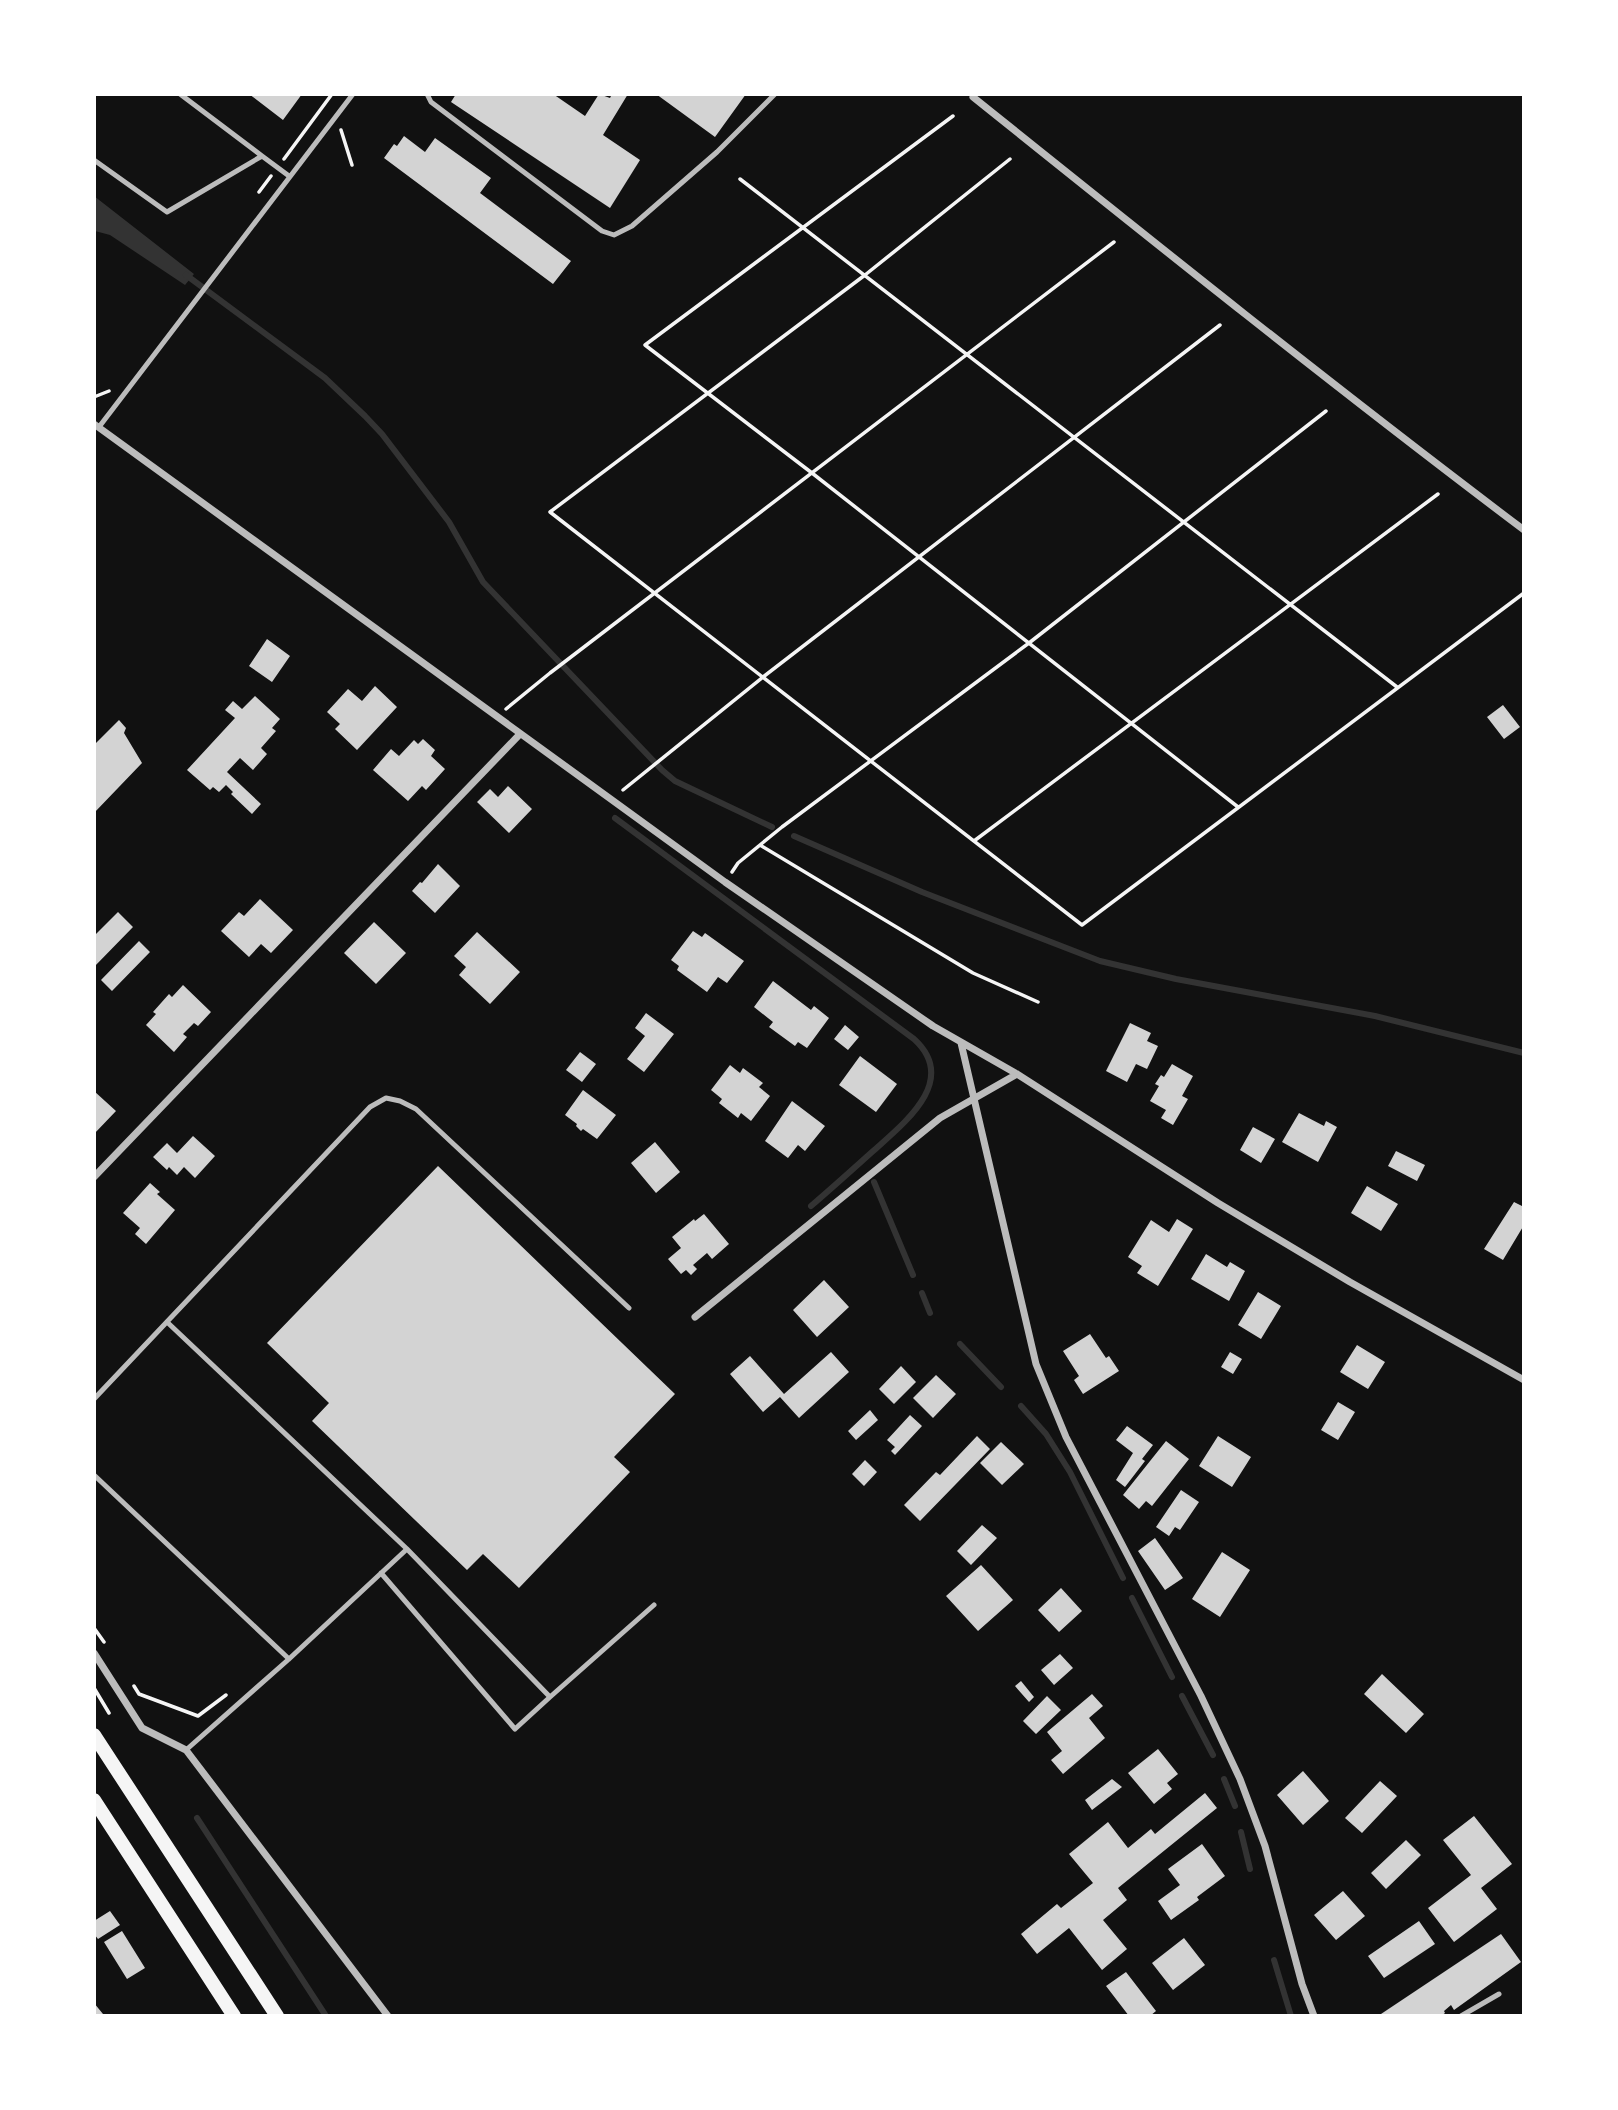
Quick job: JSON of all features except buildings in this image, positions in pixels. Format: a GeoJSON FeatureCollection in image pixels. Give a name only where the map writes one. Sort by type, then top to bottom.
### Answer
{"type":"FeatureCollection","features":[{"type":"Feature","properties":{"kind":"main road"},"geometry":{"type":"LineString","coordinates":[[94,1735],[277,2015]]}},
{"type":"Feature","properties":{"kind":"main road"},"geometry":{"type":"LineString","coordinates":[[94,1800],[234,2015]]}},
{"type":"Feature","properties":{"kind":"street"},"geometry":{"type":"LineString","coordinates":[[973,97],[1187,270],[1524,530]]}},
{"type":"Feature","properties":{"kind":"street"},"geometry":{"type":"LineString","coordinates":[[97,426],[725,882],[961,1043],[1017,1074],[1217,1203],[1524,1380]]}},
{"type":"Feature","properties":{"kind":"street"},"geometry":{"type":"LineString","coordinates":[[94,1177],[520,734]]}},
{"type":"Feature","properties":{"kind":"street"},"geometry":{"type":"LineString","coordinates":[[961,1043],[1036,1364],[1066,1437],[1201,1696],[1240,1779],[1265,1846],[1302,1984],[1314,2015]]}},
{"type":"Feature","properties":{"kind":"street"},"geometry":{"type":"LineString","coordinates":[[695,1317],[940,1118],[1017,1074]]}},
{"type":"Feature","properties":{"kind":"street"},"geometry":{"type":"LineString","coordinates":[[94,1653],[142,1728],[186,1750],[388,2015]]}},
{"type":"Feature","properties":{"kind":"lane"},"geometry":{"type":"LineString","coordinates":[[180,94],[289,176]]}},
{"type":"Feature","properties":{"kind":"lane"},"geometry":{"type":"LineString","coordinates":[[97,426],[353,94]]}},
{"type":"Feature","properties":{"kind":"lane"},"geometry":{"type":"LineString","coordinates":[[427,94],[431,102],[452,118],[602,231],[614,235],[632,226],[717,152],[775,94]]}},
{"type":"Feature","properties":{"kind":"lane"},"geometry":{"type":"LineString","coordinates":[[94,160],[167,212],[262,156]]}},
{"type":"Feature","properties":{"kind":"lane"},"geometry":{"type":"LineString","coordinates":[[94,1399],[370,1107],[386,1098],[416,1109],[629,1308]]}},
{"type":"Feature","properties":{"kind":"lane"},"geometry":{"type":"LineString","coordinates":[[167,1322],[407,1549],[550,1697]]}},
{"type":"Feature","properties":{"kind":"lane"},"geometry":{"type":"LineString","coordinates":[[94,1475],[289,1659]]}},
{"type":"Feature","properties":{"kind":"lane"},"geometry":{"type":"LineString","coordinates":[[186,1750],[407,1549]]}},
{"type":"Feature","properties":{"kind":"lane"},"geometry":{"type":"LineString","coordinates":[[381,1573],[515,1729],[654,1605]]}},
{"type":"Feature","properties":{"kind":"lane"},"geometry":{"type":"LineString","coordinates":[[1461,2015],[1472,2013],[1499,1994]]}},
{"type":"Feature","properties":{"kind":"path"},"geometry":{"type":"LineString","coordinates":[[253,201],[332,94]]}},
{"type":"Feature","properties":{"kind":"path"},"geometry":{"type":"LineString","coordinates":[[953,116],[645,345],[1238,807]]}},
{"type":"Feature","properties":{"kind":"path"},"geometry":{"type":"LineString","coordinates":[[341,130],[352,165]]}},
{"type":"Feature","properties":{"kind":"path"},"geometry":{"type":"LineString","coordinates":[[1010,159],[865,275],[550,512],[1082,925],[1524,593]]}},
{"type":"Feature","properties":{"kind":"path"},"geometry":{"type":"LineString","coordinates":[[740,179],[1185,521],[1397,688]]}},
{"type":"Feature","properties":{"kind":"path"},"geometry":{"type":"LineString","coordinates":[[517,698],[1114,242]]}},
{"type":"Feature","properties":{"kind":"path"},"geometry":{"type":"LineString","coordinates":[[631,782],[1220,325]]}},
{"type":"Feature","properties":{"kind":"path"},"geometry":{"type":"LineString","coordinates":[[738,863],[869,760],[1029,643],[1326,411]]}},
{"type":"Feature","properties":{"kind":"path"},"geometry":{"type":"LineString","coordinates":[[974,841],[1438,494]]}},
{"type":"Feature","properties":{"kind":"path"},"geometry":{"type":"LineString","coordinates":[[760,845],[973,973],[1038,1002]]}},
{"type":"Feature","properties":{"kind":"path"},"geometry":{"type":"LineString","coordinates":[[94,1628],[109,1650]]}},
{"type":"Feature","properties":{"kind":"path"},"geometry":{"type":"LineString","coordinates":[[132,1683],[139,1694],[198,1716],[233,1689],[243,1700]]}},
{"type":"Feature","properties":{"kind":"path"},"geometry":{"type":"LineString","coordinates":[[94,1688],[110,1713]]}},
{"type":"Feature","properties":{"kind":"shaded area"},"geometry":{"type":"Polygon","coordinates":[[[94,196],[194,274],[185,285],[110,235],[95,231],[94,196]]]}},
{"type":"Feature","properties":{"kind":"waterway"},"geometry":{"type":"LineString","coordinates":[[186,275],[325,378],[365,416],[382,434],[449,522],[483,582],[662,770],[675,781],[772,827]]}},
{"type":"Feature","properties":{"kind":"waterway"},"geometry":{"type":"LineString","coordinates":[[615,818],[914,1039],[927,1055],[931,1070],[929,1086],[922,1101],[885,1141],[811,1206]]}},
{"type":"Feature","properties":{"kind":"waterway"},"geometry":{"type":"LineString","coordinates":[[794,836],[922,892],[1100,961],[1176,979],[1375,1016],[1524,1053]]}},
{"type":"Feature","properties":{"kind":"waterway"},"geometry":{"type":"LineString","coordinates":[[874,1182],[913,1275]]}},
{"type":"Feature","properties":{"kind":"waterway"},"geometry":{"type":"LineString","coordinates":[[922,1293],[930,1313]]}},
{"type":"Feature","properties":{"kind":"waterway"},"geometry":{"type":"LineString","coordinates":[[960,1344],[1001,1387]]}},
{"type":"Feature","properties":{"kind":"waterway"},"geometry":{"type":"LineString","coordinates":[[1021,1406],[1046,1434],[1070,1472],[1123,1578]]}},
{"type":"Feature","properties":{"kind":"waterway"},"geometry":{"type":"LineString","coordinates":[[1132,1598],[1172,1677]]}},
{"type":"Feature","properties":{"kind":"waterway"},"geometry":{"type":"LineString","coordinates":[[1182,1696],[1213,1755]]}},
{"type":"Feature","properties":{"kind":"waterway"},"geometry":{"type":"LineString","coordinates":[[1224,1779],[1235,1806]]}},
{"type":"Feature","properties":{"kind":"waterway"},"geometry":{"type":"LineString","coordinates":[[197,1818],[326,2016]]}},
{"type":"Feature","properties":{"kind":"waterway"},"geometry":{"type":"LineString","coordinates":[[1241,1832],[1250,1869]]}},
{"type":"Feature","properties":{"kind":"waterway"},"geometry":{"type":"LineString","coordinates":[[1274,1960],[1291,2016]]}}]}
